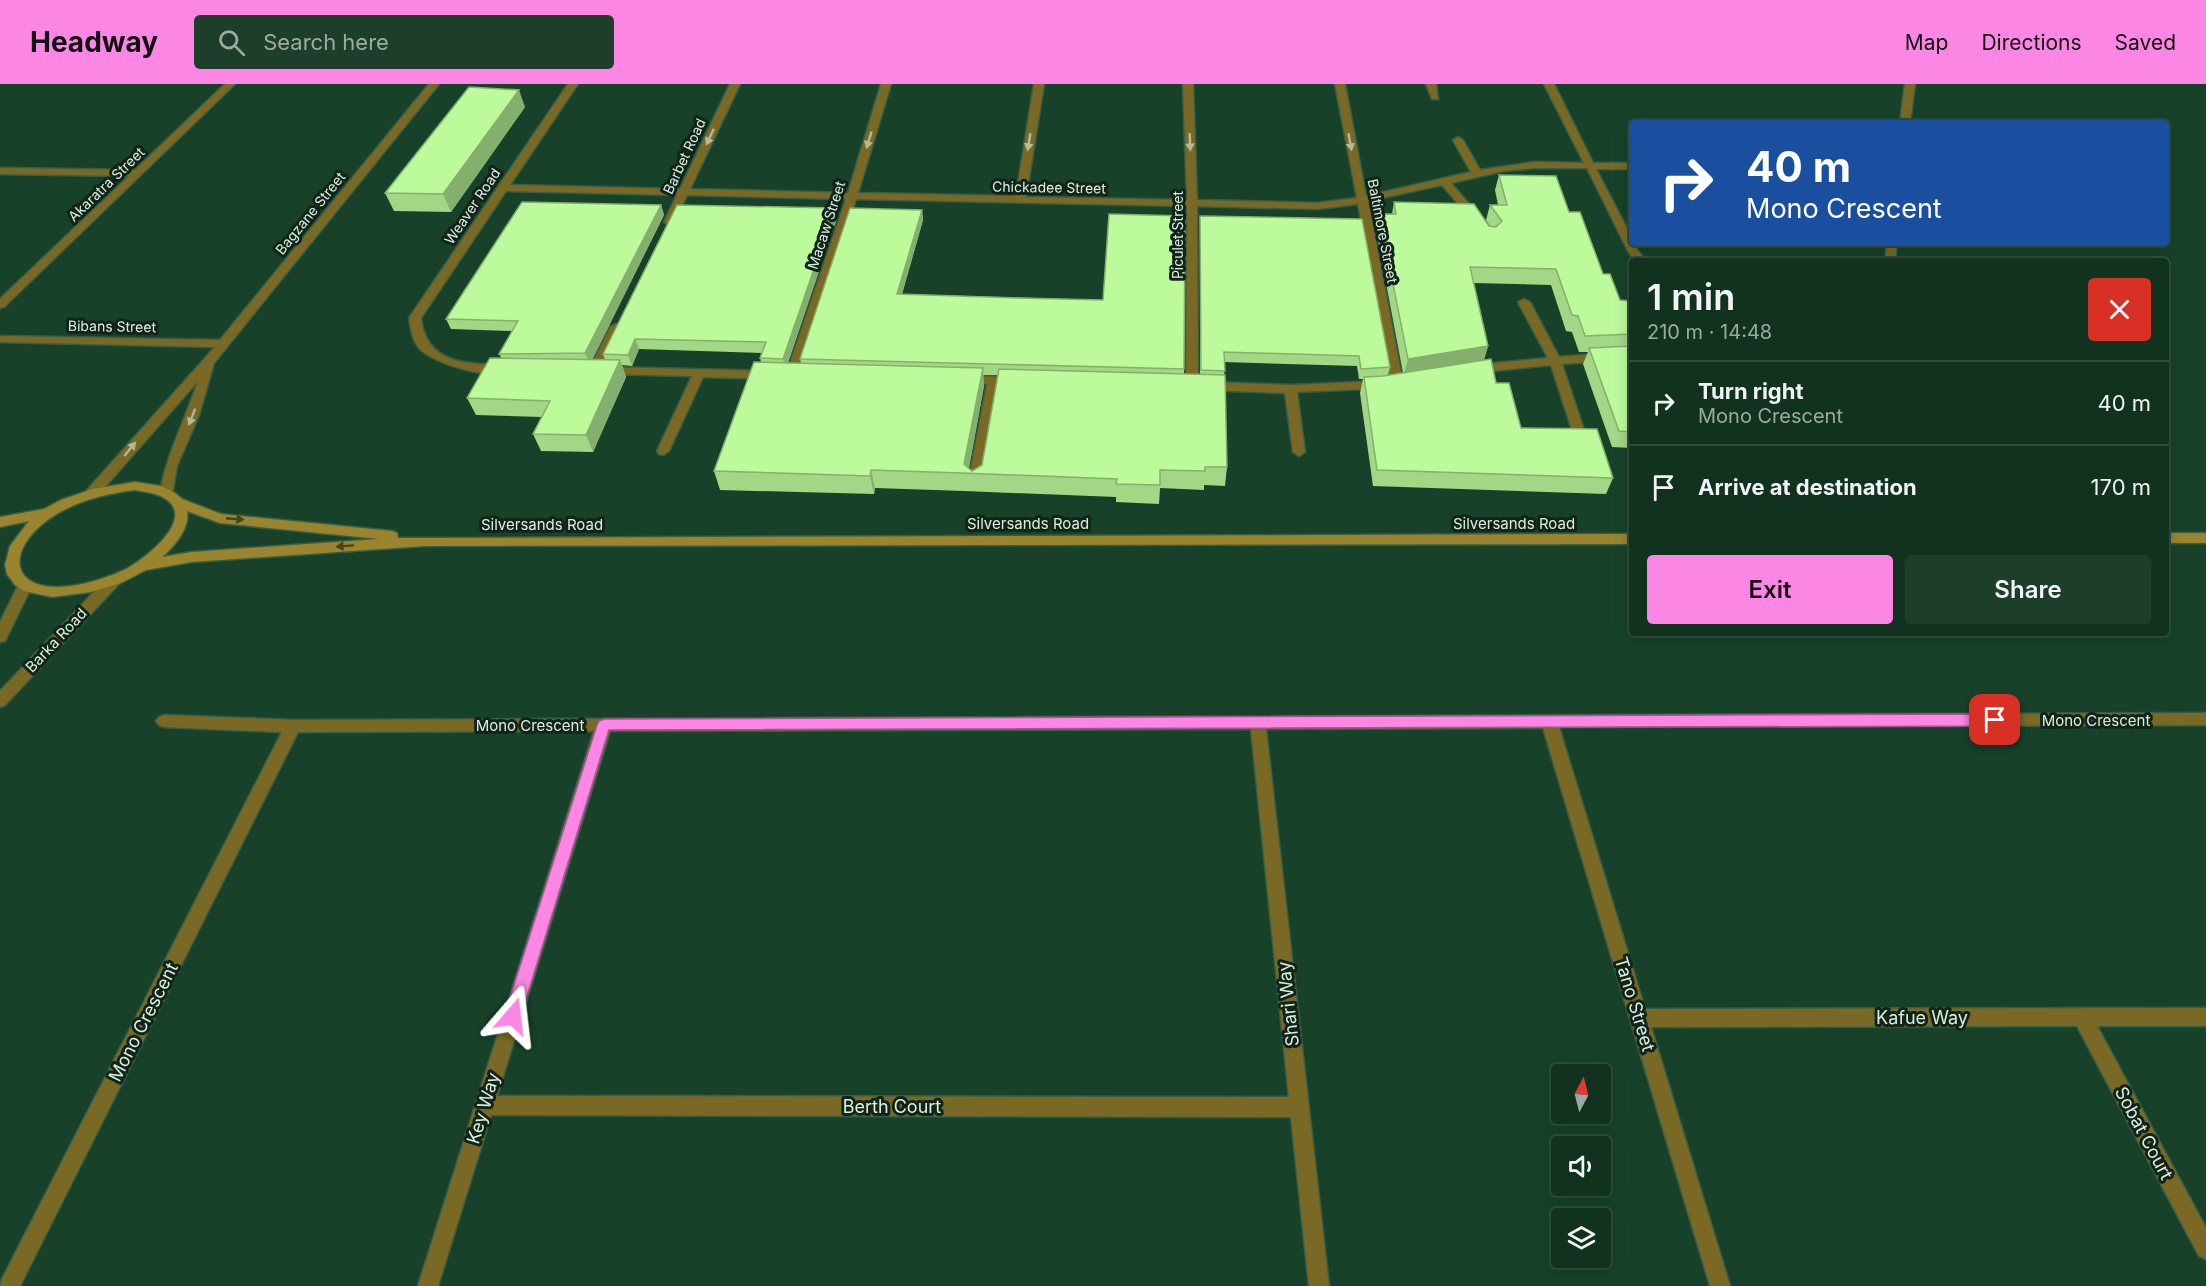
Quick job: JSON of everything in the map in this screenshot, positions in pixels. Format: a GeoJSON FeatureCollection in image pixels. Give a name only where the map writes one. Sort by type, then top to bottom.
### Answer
{"type":"FeatureCollection","features":[{"type":"Feature","properties":{"kind":"street","name":"Akaratra Street"},"geometry":{"type":"LineString","coordinates":[[0,304],[230,84]]}},
{"type":"Feature","properties":{"kind":"street","name":"Bagzane Street"},"geometry":{"type":"LineString","coordinates":[[92,493],[157,417],[209,362],[434,84]]}},
{"type":"Feature","properties":{"kind":"street","name":"Weaver Road"},"geometry":{"type":"LineString","coordinates":[[516,369],[465,367],[449,363],[425,349],[420,343],[415,318],[573,84]]}},
{"type":"Feature","properties":{"kind":"street","name":"Barbet Road"},"geometry":{"type":"LineString","coordinates":[[663,234],[735,84]]}},
{"type":"Feature","properties":{"kind":"street","name":"Macaw Street"},"geometry":{"type":"LineString","coordinates":[[699,373],[798,375],[886,84]]}},
{"type":"Feature","properties":{"kind":"street"},"geometry":{"type":"LineString","coordinates":[[1020,200],[1039,84]]}},
{"type":"Feature","properties":{"kind":"street","name":"Piculet Street"},"geometry":{"type":"LineString","coordinates":[[1188,84],[1192,203],[1186,385],[1291,389]]}},
{"type":"Feature","properties":{"kind":"street","name":"Baltimore Street"},"geometry":{"type":"LineString","coordinates":[[1291,389],[1352,388],[1402,382],[1361,199],[1340,84]]}},
{"type":"Feature","properties":{"kind":"street"},"geometry":{"type":"LineString","coordinates":[[1431,84],[1435,97]]}},
{"type":"Feature","properties":{"kind":"street"},"geometry":{"type":"LineString","coordinates":[[1549,84],[1629,243]]}},
{"type":"Feature","properties":{"kind":"street"},"geometry":{"type":"LineString","coordinates":[[1905,120],[1910,84]]}},
{"type":"Feature","properties":{"kind":"street"},"geometry":{"type":"LineString","coordinates":[[1458,140],[1477,174]]}},
{"type":"Feature","properties":{"kind":"street","name":"Chickadee Street"},"geometry":{"type":"LineString","coordinates":[[502,188],[1317,206],[1338,205],[1477,174],[1535,165],[1629,166]]}},
{"type":"Feature","properties":{"kind":"street"},"geometry":{"type":"LineString","coordinates":[[0,171],[137,173]]}},
{"type":"Feature","properties":{"kind":"street"},"geometry":{"type":"LineString","coordinates":[[1444,181],[1484,228]]}},
{"type":"Feature","properties":{"kind":"street"},"geometry":{"type":"LineString","coordinates":[[1524,302],[1555,360],[1578,430]]}},
{"type":"Feature","properties":{"kind":"street"},"geometry":{"type":"LineString","coordinates":[[621,317],[589,370],[699,373],[663,451]]}},
{"type":"Feature","properties":{"kind":"street","name":"Bibans Street"},"geometry":{"type":"LineString","coordinates":[[0,339],[224,344]]}},
{"type":"Feature","properties":{"kind":"street"},"geometry":{"type":"LineString","coordinates":[[1461,371],[1555,360],[1629,355]]}},
{"type":"Feature","properties":{"kind":"street","name":"Bagzane Street"},"geometry":{"type":"LineString","coordinates":[[167,492],[171,466],[193,415],[209,362]]}},
{"type":"Feature","properties":{"kind":"street"},"geometry":{"type":"LineString","coordinates":[[958,380],[1029,381]]}},
{"type":"Feature","properties":{"kind":"street"},"geometry":{"type":"LineString","coordinates":[[975,483],[994,381]]}},
{"type":"Feature","properties":{"kind":"street"},"geometry":{"type":"LineString","coordinates":[[1291,389],[1299,452]]}},
{"type":"Feature","properties":{"kind":"street"},"geometry":{"type":"LineString","coordinates":[[135,486],[153,487],[167,492],[179,503],[182,517],[177,532],[164,549],[144,565],[114,580],[65,592],[42,591],[26,586],[6,566],[19,541],[31,526],[49,513],[69,501],[92,493],[135,486]]}},
{"type":"Feature","properties":{"kind":"street","name":"Silversands Road"},"geometry":{"type":"LineString","coordinates":[[179,503],[220,518],[315,526],[424,541]]}},
{"type":"Feature","properties":{"kind":"street"},"geometry":{"type":"LineString","coordinates":[[0,522],[49,513]]}},
{"type":"Feature","properties":{"kind":"street"},"geometry":{"type":"LineString","coordinates":[[2169,538],[2206,538]]}},
{"type":"Feature","properties":{"kind":"street","name":"Silversands Road"},"geometry":{"type":"LineString","coordinates":[[144,565],[192,557],[424,541],[1629,539]]}},
{"type":"Feature","properties":{"kind":"street","name":"Barka Road"},"geometry":{"type":"LineString","coordinates":[[0,701],[114,580]]}},
{"type":"Feature","properties":{"kind":"street"},"geometry":{"type":"LineString","coordinates":[[0,637],[26,586]]}},
{"type":"Feature","properties":{"kind":"street","name":"Mono Crescent"},"geometry":{"type":"LineString","coordinates":[[164,721],[293,726],[2206,719]]}},
{"type":"Feature","properties":{"kind":"street","name":"Tano Street"},"geometry":{"type":"LineString","coordinates":[[1549,721],[1720,1286]]}},
{"type":"Feature","properties":{"kind":"street","name":"Shari Way"},"geometry":{"type":"LineString","coordinates":[[1258,722],[1319,1286]]}},
{"type":"Feature","properties":{"kind":"street","name":"Key Way"},"geometry":{"type":"LineString","coordinates":[[428,1286],[604,725]]}},
{"type":"Feature","properties":{"kind":"street","name":"Mono Crescent"},"geometry":{"type":"LineString","coordinates":[[9,1286],[293,726]]}},
{"type":"Feature","properties":{"kind":"street","name":"Sobat Court"},"geometry":{"type":"LineString","coordinates":[[2082,1017],[2206,1249]]}},
{"type":"Feature","properties":{"kind":"street","name":"Kafue Way"},"geometry":{"type":"LineString","coordinates":[[1639,1018],[2206,1017]]}},
{"type":"Feature","properties":{"kind":"street","name":"Berth Court"},"geometry":{"type":"LineString","coordinates":[[484,1105],[1300,1107]]}},
{"type":"Feature","properties":{"kind":"building"},"geometry":{"type":"Polygon","coordinates":[[[469,87],[519,90],[443,194],[385,193],[469,87]]]}},
{"type":"Feature","properties":{"kind":"building"},"geometry":{"type":"Polygon","coordinates":[[[1499,175],[1556,176],[1569,212],[1580,212],[1603,274],[1610,274],[1620,300],[1629,301],[1629,334],[1585,336],[1578,316],[1572,315],[1556,269],[1470,267],[1488,346],[1408,359],[1379,214],[1396,214],[1394,202],[1474,204],[1489,226],[1496,227],[1502,221],[1490,205],[1507,205],[1499,175]]]}},
{"type":"Feature","properties":{"kind":"building"},"geometry":{"type":"Polygon","coordinates":[[[522,202],[661,205],[585,353],[499,354],[518,321],[446,319],[522,202]]]}},
{"type":"Feature","properties":{"kind":"building"},"geometry":{"type":"Polygon","coordinates":[[[677,205],[835,208],[783,359],[760,358],[766,342],[635,339],[628,355],[603,354],[677,205]]]}},
{"type":"Feature","properties":{"kind":"building"},"geometry":{"type":"Polygon","coordinates":[[[850,208],[922,210],[897,294],[1019,298],[1103,300],[1109,214],[1185,216],[1184,369],[800,359],[850,208]]]}},
{"type":"Feature","properties":{"kind":"building"},"geometry":{"type":"Polygon","coordinates":[[[1200,216],[1362,219],[1390,367],[1361,369],[1359,356],[1224,352],[1225,371],[1201,370],[1200,216]]]}},
{"type":"Feature","properties":{"kind":"building"},"geometry":{"type":"Polygon","coordinates":[[[1629,346],[1629,432],[1619,431],[1589,348],[1629,346]]]}},
{"type":"Feature","properties":{"kind":"building"},"geometry":{"type":"Polygon","coordinates":[[[490,358],[620,360],[586,435],[533,434],[550,401],[467,398],[490,358]]]}},
{"type":"Feature","properties":{"kind":"building"},"geometry":{"type":"Polygon","coordinates":[[[1491,359],[1496,383],[1509,383],[1521,428],[1597,429],[1613,478],[1377,470],[1364,377],[1491,359]]]}},
{"type":"Feature","properties":{"kind":"building"},"geometry":{"type":"Polygon","coordinates":[[[754,362],[983,368],[964,464],[972,471],[982,465],[999,369],[1225,375],[1227,467],[1205,467],[1205,471],[1160,470],[1160,485],[1116,484],[1117,479],[871,470],[870,476],[714,471],[754,362]]]}},
{"type":"Feature","properties":{"kind":"route"},"geometry":{"type":"LineString","coordinates":[[513,1016],[604,725],[1995,720]]}}]}
